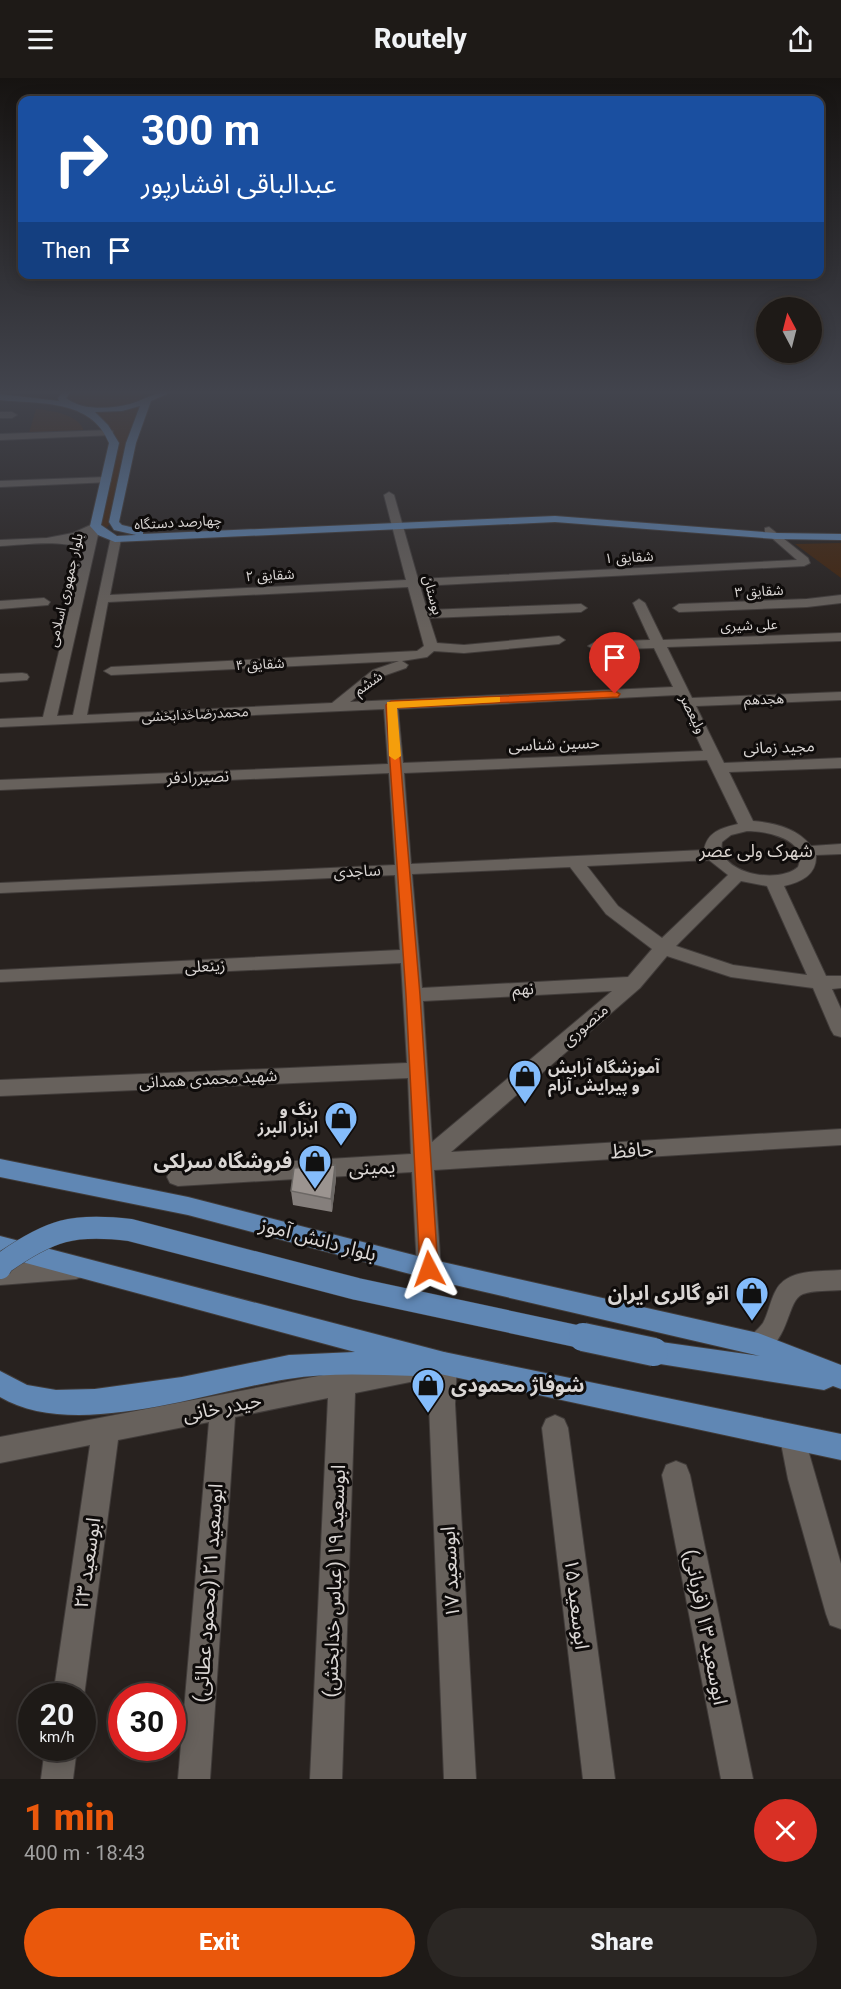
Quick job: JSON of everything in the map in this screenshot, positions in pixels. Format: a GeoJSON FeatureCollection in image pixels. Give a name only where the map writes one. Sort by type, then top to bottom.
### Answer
{"type":"FeatureCollection","features":[{"type":"Feature","properties":{"kind":"main road","name":"بلوار جمهوری اسلامی"},"geometry":{"type":"LineString","coordinates":[[95,527],[108,470]]}},
{"type":"Feature","properties":{"kind":"main road"},"geometry":{"type":"LineString","coordinates":[[116,533],[114,522],[125,470]]}},
{"type":"Feature","properties":{"kind":"main road","name":"چهارصد دستگاه"},"geometry":{"type":"LineString","coordinates":[[95,527],[102,533],[116,533],[555,519],[841,537]]}},
{"type":"Feature","properties":{"kind":"main road","name":"چهارصد دستگاه"},"geometry":{"type":"LineString","coordinates":[[810,535],[841,532]]}},
{"type":"Feature","properties":{"kind":"main road","name":"بلوار دانش آموز"},"geometry":{"type":"LineString","coordinates":[[0,1168],[198,1208],[429,1269],[758,1344],[841,1378]]}},
{"type":"Feature","properties":{"kind":"main road"},"geometry":{"type":"LineString","coordinates":[[0,1268],[3,1263],[33,1242],[70,1229],[98,1226],[130,1230],[357,1289],[654,1352],[841,1378]]}},
{"type":"Feature","properties":{"kind":"main road"},"geometry":{"type":"LineString","coordinates":[[0,1246],[444,1364],[841,1448]]}},
{"type":"Feature","properties":{"kind":"main road"},"geometry":{"type":"LineString","coordinates":[[0,1383],[16,1395],[71,1403],[131,1398],[290,1367],[335,1363],[444,1364]]}},
{"type":"Feature","properties":{"kind":"street"},"geometry":{"type":"LineString","coordinates":[[0,484],[106,480]]}},
{"type":"Feature","properties":{"kind":"street","name":"بوستان"},"geometry":{"type":"LineString","coordinates":[[389,495],[432,647]]}},
{"type":"Feature","properties":{"kind":"street"},"geometry":{"type":"LineString","coordinates":[[46,541],[76,536],[95,527]]}},
{"type":"Feature","properties":{"kind":"street","name":"بلوار جمهوری اسلامی"},"geometry":{"type":"LineString","coordinates":[[49,721],[95,527]]}},
{"type":"Feature","properties":{"kind":"street"},"geometry":{"type":"LineString","coordinates":[[79,719],[116,533]]}},
{"type":"Feature","properties":{"kind":"street","name":"شقایق ۱"},"geometry":{"type":"LineString","coordinates":[[414,582],[804,563],[804,560],[773,533]]}},
{"type":"Feature","properties":{"kind":"street"},"geometry":{"type":"LineString","coordinates":[[0,543],[46,541],[79,543],[90,548]]}},
{"type":"Feature","properties":{"kind":"street","name":"شقایق ۲"},"geometry":{"type":"LineString","coordinates":[[102,599],[414,582]]}},
{"type":"Feature","properties":{"kind":"street","name":"شقایق ۳"},"geometry":{"type":"LineString","coordinates":[[679,608],[744,607],[841,599]]}},
{"type":"Feature","properties":{"kind":"street"},"geometry":{"type":"LineString","coordinates":[[0,605],[44,602]]}},
{"type":"Feature","properties":{"kind":"street","name":"ولیعصر"},"geometry":{"type":"LineString","coordinates":[[639,603],[747,826]]}},
{"type":"Feature","properties":{"kind":"street"},"geometry":{"type":"LineString","coordinates":[[423,614],[581,608]]}},
{"type":"Feature","properties":{"kind":"street","name":"علی شیری"},"geometry":{"type":"LineString","coordinates":[[595,646],[841,637]]}},
{"type":"Feature","properties":{"kind":"street"},"geometry":{"type":"LineString","coordinates":[[405,661],[432,647],[464,649],[559,640]]}},
{"type":"Feature","properties":{"kind":"street","name":"شقایق ۴"},"geometry":{"type":"LineString","coordinates":[[111,670],[405,661]]}},
{"type":"Feature","properties":{"kind":"street","name":"ششم"},"geometry":{"type":"LineString","coordinates":[[337,706],[378,673],[405,661]]}},
{"type":"Feature","properties":{"kind":"street"},"geometry":{"type":"LineString","coordinates":[[0,678],[22,677]]}},
{"type":"Feature","properties":{"kind":"street","name":"هجدهم"},"geometry":{"type":"LineString","coordinates":[[391,705],[684,696],[841,696]]}},
{"type":"Feature","properties":{"kind":"street"},"geometry":{"type":"LineString","coordinates":[[391,705],[413,995],[429,1269]]}},
{"type":"Feature","properties":{"kind":"street","name":"محمدرضاخدابخشی"},"geometry":{"type":"LineString","coordinates":[[0,723],[391,705]]}},
{"type":"Feature","properties":{"kind":"street","name":"مجید زمانی"},"geometry":{"type":"LineString","coordinates":[[716,761],[841,763]]}},
{"type":"Feature","properties":{"kind":"street","name":"حسین شناسی"},"geometry":{"type":"LineString","coordinates":[[396,768],[716,761]]}},
{"type":"Feature","properties":{"kind":"street","name":"نصیررادفر"},"geometry":{"type":"LineString","coordinates":[[0,785],[396,768]]}},
{"type":"Feature","properties":{"kind":"street"},"geometry":{"type":"LineString","coordinates":[[747,826],[762,826],[783,832],[800,842],[807,851],[809,860],[807,868],[800,875],[774,882],[762,882],[738,875],[718,862],[712,846],[715,838],[723,832],[747,826]]}},
{"type":"Feature","properties":{"kind":"street"},"geometry":{"type":"LineString","coordinates":[[807,851],[841,849]]}},
{"type":"Feature","properties":{"kind":"street","name":"ساجدی"},"geometry":{"type":"LineString","coordinates":[[0,888],[714,855]]}},
{"type":"Feature","properties":{"kind":"street"},"geometry":{"type":"LineString","coordinates":[[574,861],[612,910],[663,948],[731,971],[820,983],[841,982]]}},
{"type":"Feature","properties":{"kind":"street","name":"منصوری"},"geometry":{"type":"LineString","coordinates":[[422,1164],[633,983],[663,948],[738,875]]}},
{"type":"Feature","properties":{"kind":"street"},"geometry":{"type":"LineString","coordinates":[[774,882],[841,1030]]}},
{"type":"Feature","properties":{"kind":"street","name":"زینعلی"},"geometry":{"type":"LineString","coordinates":[[0,976],[410,956]]}},
{"type":"Feature","properties":{"kind":"street","name":"نهم"},"geometry":{"type":"LineString","coordinates":[[413,995],[633,983]]}},
{"type":"Feature","properties":{"kind":"street","name":"شهید محمدی همدانی"},"geometry":{"type":"LineString","coordinates":[[0,1088],[417,1070]]}},
{"type":"Feature","properties":{"kind":"street","name":"حافظ"},"geometry":{"type":"LineString","coordinates":[[422,1164],[841,1137]]}},
{"type":"Feature","properties":{"kind":"street","name":"یمینی"},"geometry":{"type":"LineString","coordinates":[[178,1177],[422,1164]]}},
{"type":"Feature","properties":{"kind":"street"},"geometry":{"type":"LineString","coordinates":[[0,1275],[11,1272],[78,1268]]}},
{"type":"Feature","properties":{"kind":"street"},"geometry":{"type":"LineString","coordinates":[[758,1344],[773,1329],[786,1294],[797,1284],[841,1280]]}},
{"type":"Feature","properties":{"kind":"street","name":"حیدر خانی"},"geometry":{"type":"LineString","coordinates":[[0,1450],[444,1364]]}},
{"type":"Feature","properties":{"kind":"street","name":"ابوسعید ۱۷"},"geometry":{"type":"LineString","coordinates":[[444,1364],[442,1404],[460,1779]]}},
{"type":"Feature","properties":{"kind":"street","name":"ابوسعید ۱۹ (عباس خدابخش)"},"geometry":{"type":"LineString","coordinates":[[326,1779],[342,1384]]}},
{"type":"Feature","properties":{"kind":"street","name":"ابوسعید ۲۱ (محمود عطائی)"},"geometry":{"type":"LineString","coordinates":[[194,1779],[223,1407]]}},
{"type":"Feature","properties":{"kind":"street","name":"ابوسعید ۱۵"},"geometry":{"type":"LineString","coordinates":[[555,1428],[599,1779]]}},
{"type":"Feature","properties":{"kind":"street","name":"ابوسعید ۲۳"},"geometry":{"type":"LineString","coordinates":[[70,1683],[106,1430]]}},
{"type":"Feature","properties":{"kind":"street"},"geometry":{"type":"LineString","coordinates":[[793,1438],[841,1614]]}},
{"type":"Feature","properties":{"kind":"street","name":"ابوسعید ۱۳ (قربانی)"},"geometry":{"type":"LineString","coordinates":[[676,1475],[737,1779]]}},
{"type":"Feature","properties":{"kind":"street"},"geometry":{"type":"LineString","coordinates":[[57,1779],[59,1761]]}},
{"type":"Feature","properties":{"kind":"shaded area"},"geometry":{"type":"Polygon","coordinates":[[[111,470],[121,470],[109,525],[103,531],[98,525],[111,470]]]}},
{"type":"Feature","properties":{"kind":"shaded area"},"geometry":{"type":"Polygon","coordinates":[[[841,543],[841,578],[795,544],[841,543]]]}},
{"type":"Feature","properties":{"kind":"building"},"geometry":{"type":"Polygon","coordinates":[[[335,1165],[331,1199],[291,1191],[294,1168],[335,1165]]]}},
{"type":"Feature","properties":{"kind":"slow traffic"},"geometry":{"type":"LineString","coordinates":[[395,756],[391,705],[497,700]]}},
{"type":"Feature","properties":{"kind":"place","name":"آموزشگاه آرایش و پیرایش آرام"},"geometry":{"type":"Point","coordinates":[525,1105]}},
{"type":"Feature","properties":{"kind":"place","name":"رنگ و ابزار البرز"},"geometry":{"type":"Point","coordinates":[341,1147]}},
{"type":"Feature","properties":{"kind":"place","name":"فروشگاه سرلکی"},"geometry":{"type":"Point","coordinates":[315,1190]}},
{"type":"Feature","properties":{"kind":"place","name":"اتو گالری ایران"},"geometry":{"type":"Point","coordinates":[752,1322]}},
{"type":"Feature","properties":{"kind":"place","name":"شوفاژ محمودی"},"geometry":{"type":"Point","coordinates":[428,1414]}},
{"type":"Feature","properties":{"kind":"district","name":"شهرک ولی عصر"},"geometry":{"type":"Point","coordinates":[756,850]}},
{"type":"Feature","properties":{"kind":"route"},"geometry":{"type":"LineString","coordinates":[[429,1269],[413,995],[391,705],[615,694]]}}]}
